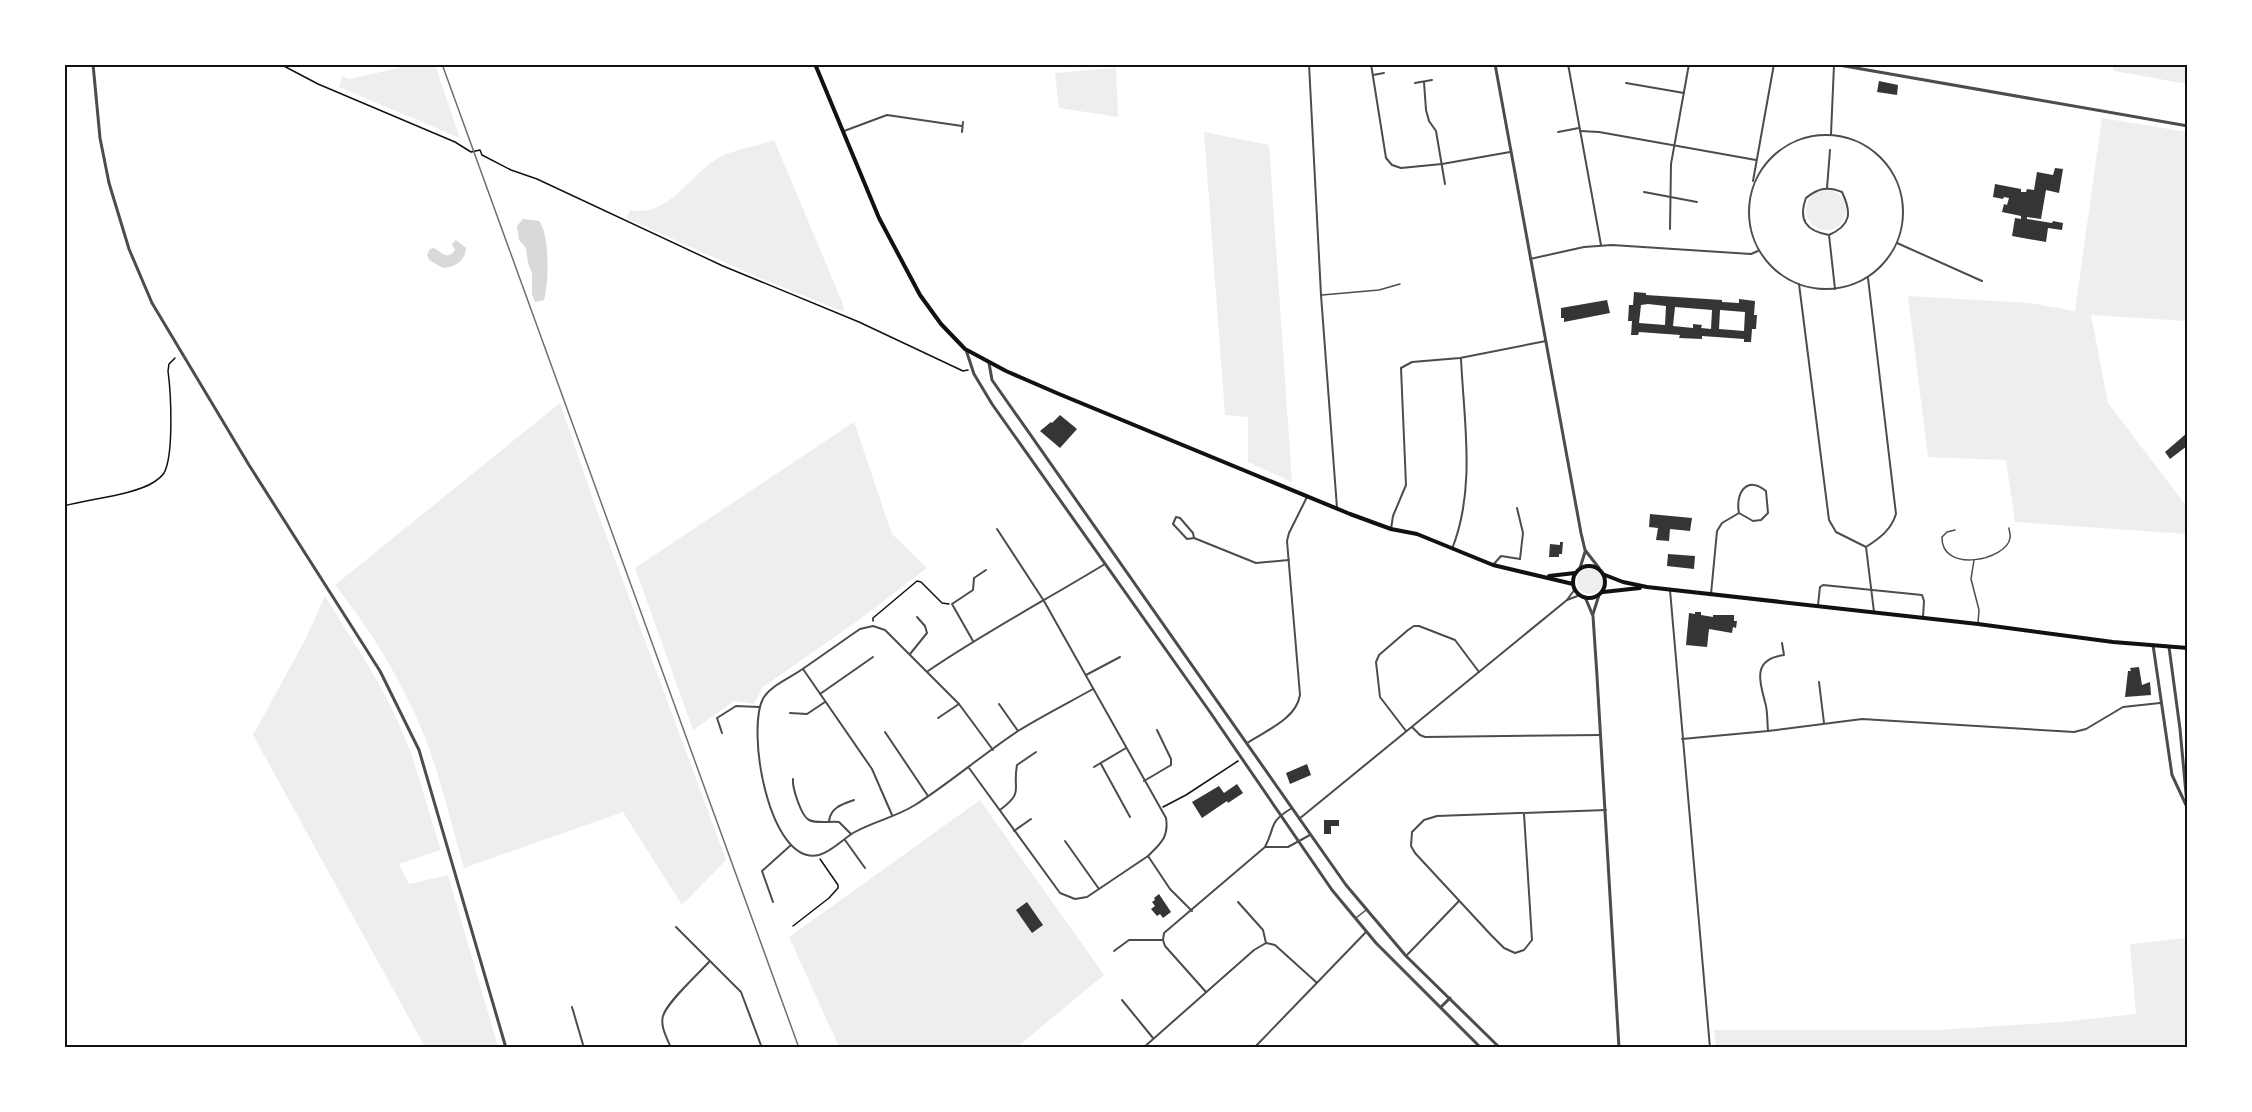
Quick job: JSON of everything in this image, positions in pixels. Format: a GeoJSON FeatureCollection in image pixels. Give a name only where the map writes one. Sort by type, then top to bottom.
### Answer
{"type":"FeatureCollection","features":[{"type":"Feature","properties":{"kind":"main road"},"geometry":{"type":"LineString","coordinates":[[815,64],[879,219],[920,294],[940,324],[965,349],[989,363],[1065,397],[1336,508],[1391,529],[1417,534],[1493,565],[1574,586],[1582,596],[1592,598],[1601,593],[1647,587]]}},
{"type":"Feature","properties":{"kind":"main road"},"geometry":{"type":"LineString","coordinates":[[1542,576],[1575,573],[1580,568],[1590,565],[1599,568],[1605,575],[1623,582],[1647,587],[1818,605],[2113,642],[2187,648]]}},
{"type":"Feature","properties":{"kind":"main road"},"geometry":{"type":"LineString","coordinates":[[1574,586],[1575,573]]}},
{"type":"Feature","properties":{"kind":"main road"},"geometry":{"type":"LineString","coordinates":[[1601,593],[1606,584],[1605,575]]}},
{"type":"Feature","properties":{"kind":"street"},"geometry":{"type":"LineString","coordinates":[[93,64],[99,132],[109,183],[129,249],[152,303],[255,475],[380,671],[419,750],[507,1047]]}},
{"type":"Feature","properties":{"kind":"street"},"geometry":{"type":"LineString","coordinates":[[1309,64],[1321,295],[1336,508]]}},
{"type":"Feature","properties":{"kind":"street"},"geometry":{"type":"LineString","coordinates":[[1371,64],[1386,158],[1392,165],[1401,168],[1442,164],[1510,152]]}},
{"type":"Feature","properties":{"kind":"street"},"geometry":{"type":"LineString","coordinates":[[1495,64],[1586,550],[1599,568]]}},
{"type":"Feature","properties":{"kind":"street"},"geometry":{"type":"LineString","coordinates":[[1568,64],[1601,245]]}},
{"type":"Feature","properties":{"kind":"street"},"geometry":{"type":"LineString","coordinates":[[1670,230],[1670,175],[1689,64]]}},
{"type":"Feature","properties":{"kind":"street"},"geometry":{"type":"LineString","coordinates":[[1752,184],[1773,154],[1805,136],[1831,134],[1855,140],[1871,149],[1891,169],[1901,194],[1904,210],[1900,237],[1890,255],[1868,278],[1845,288],[1835,289],[1810,287],[1787,278],[1772,266],[1759,250],[1750,233],[1748,208],[1752,184],[1756,160],[1774,64]]}},
{"type":"Feature","properties":{"kind":"street"},"geometry":{"type":"LineString","coordinates":[[1862,64],[1862,70]]}},
{"type":"Feature","properties":{"kind":"street"},"geometry":{"type":"LineString","coordinates":[[1831,134],[1834,65],[2187,126]]}},
{"type":"Feature","properties":{"kind":"street"},"geometry":{"type":"LineString","coordinates":[[1373,75],[1384,73]]}},
{"type":"Feature","properties":{"kind":"street"},"geometry":{"type":"LineString","coordinates":[[1414,83],[1432,81]]}},
{"type":"Feature","properties":{"kind":"street"},"geometry":{"type":"LineString","coordinates":[[1424,82],[1426,110],[1429,121],[1436,131],[1445,184]]}},
{"type":"Feature","properties":{"kind":"street"},"geometry":{"type":"LineString","coordinates":[[1626,83],[1684,93]]}},
{"type":"Feature","properties":{"kind":"street"},"geometry":{"type":"LineString","coordinates":[[842,132],[887,115],[963,124],[962,132]]}},
{"type":"Feature","properties":{"kind":"street"},"geometry":{"type":"LineString","coordinates":[[1558,132],[1579,129],[1756,160]]}},
{"type":"Feature","properties":{"kind":"street"},"geometry":{"type":"LineString","coordinates":[[1827,188],[1830,150]]}},
{"type":"Feature","properties":{"kind":"street"},"geometry":{"type":"LineString","coordinates":[[1827,188],[1842,192],[1848,205],[1846,222],[1840,229],[1828,235],[1815,233],[1809,227],[1803,212],[1806,198],[1819,189],[1827,188]]}},
{"type":"Feature","properties":{"kind":"street"},"geometry":{"type":"LineString","coordinates":[[1644,192],[1697,202]]}},
{"type":"Feature","properties":{"kind":"street"},"geometry":{"type":"LineString","coordinates":[[1828,235],[1835,289]]}},
{"type":"Feature","properties":{"kind":"street"},"geometry":{"type":"LineString","coordinates":[[1897,243],[1982,281]]}},
{"type":"Feature","properties":{"kind":"street"},"geometry":{"type":"LineString","coordinates":[[1530,259],[1601,245],[1751,254],[1759,250]]}},
{"type":"Feature","properties":{"kind":"street"},"geometry":{"type":"LineString","coordinates":[[1866,547],[1882,536],[1893,524],[1896,514],[1868,278]]}},
{"type":"Feature","properties":{"kind":"street"},"geometry":{"type":"LineString","coordinates":[[1799,283],[1829,520],[1836,532],[1866,547]]}},
{"type":"Feature","properties":{"kind":"street"},"geometry":{"type":"LineString","coordinates":[[1391,529],[1393,516],[1406,485],[1401,368],[1412,362],[1461,358],[1546,341]]}},
{"type":"Feature","properties":{"kind":"street"},"geometry":{"type":"LineString","coordinates":[[965,349],[972,370],[992,404],[1332,890],[1366,932],[1481,1047]]}},
{"type":"Feature","properties":{"kind":"street"},"geometry":{"type":"LineString","coordinates":[[1452,549],[1460,528],[1466,489],[1461,358]]}},
{"type":"Feature","properties":{"kind":"street"},"geometry":{"type":"LineString","coordinates":[[989,363],[992,380],[1310,835],[1366,910],[1406,956],[1500,1047]]}},
{"type":"Feature","properties":{"kind":"street"},"geometry":{"type":"LineString","coordinates":[[1748,485],[1762,487],[1766,490],[1768,513],[1765,517],[1754,521],[1739,513],[1739,493],[1742,488],[1748,485]]}},
{"type":"Feature","properties":{"kind":"street"},"geometry":{"type":"LineString","coordinates":[[1247,743],[1290,715],[1298,705],[1300,695],[1288,535],[1307,496]]}},
{"type":"Feature","properties":{"kind":"street"},"geometry":{"type":"LineString","coordinates":[[1493,565],[1501,556],[1520,559],[1522,533],[1519,507],[1513,509]]}},
{"type":"Feature","properties":{"kind":"street"},"geometry":{"type":"LineString","coordinates":[[1711,594],[1717,531],[1722,523],[1739,513]]}},
{"type":"Feature","properties":{"kind":"street"},"geometry":{"type":"LineString","coordinates":[[1194,538],[1193,533],[1180,518],[1176,518],[1173,524],[1175,528],[1187,539],[1194,538],[1256,563],[1289,560]]}},
{"type":"Feature","properties":{"kind":"street"},"geometry":{"type":"LineString","coordinates":[[968,768],[1060,893],[1075,899],[1087,897],[1100,889],[1148,856],[1165,839],[1166,818],[1161,808],[1044,601],[997,529]]}},
{"type":"Feature","properties":{"kind":"street"},"geometry":{"type":"LineString","coordinates":[[994,537],[1000,533]]}},
{"type":"Feature","properties":{"kind":"street"},"geometry":{"type":"LineString","coordinates":[[1866,547],[1874,612]]}},
{"type":"Feature","properties":{"kind":"street"},"geometry":{"type":"LineString","coordinates":[[1580,568],[1586,550]]}},
{"type":"Feature","properties":{"kind":"street"},"geometry":{"type":"LineString","coordinates":[[928,671],[973,641],[1105,564]]}},
{"type":"Feature","properties":{"kind":"street"},"geometry":{"type":"LineString","coordinates":[[973,641],[952,604],[973,590],[974,578],[986,570]]}},
{"type":"Feature","properties":{"kind":"street"},"geometry":{"type":"LineString","coordinates":[[1818,605],[1820,587],[1823,585],[1872,589],[1922,596],[1923,618]]}},
{"type":"Feature","properties":{"kind":"street"},"geometry":{"type":"LineString","coordinates":[[1299,819],[1567,600],[1574,586]]}},
{"type":"Feature","properties":{"kind":"street"},"geometry":{"type":"LineString","coordinates":[[1670,589],[1710,1047]]}},
{"type":"Feature","properties":{"kind":"street"},"geometry":{"type":"LineString","coordinates":[[1601,593],[1593,616],[1619,1047]]}},
{"type":"Feature","properties":{"kind":"street"},"geometry":{"type":"LineString","coordinates":[[1567,600],[1582,596],[1593,616]]}},
{"type":"Feature","properties":{"kind":"street"},"geometry":{"type":"LineString","coordinates":[[910,654],[927,633],[925,626],[917,617]]}},
{"type":"Feature","properties":{"kind":"street"},"geometry":{"type":"LineString","coordinates":[[993,750],[959,704],[928,671],[885,630],[873,626],[860,629],[770,690],[759,707],[760,767],[772,814],[791,845],[803,854],[819,855],[851,834],[913,807],[993,750],[1018,731],[1093,689]]}},
{"type":"Feature","properties":{"kind":"street"},"geometry":{"type":"LineString","coordinates":[[1406,731],[1380,698],[1376,662],[1379,655],[1408,630],[1419,626],[1455,640],[1479,672]]}},
{"type":"Feature","properties":{"kind":"street"},"geometry":{"type":"LineString","coordinates":[[1768,731],[1759,672],[1764,662],[1771,657],[1784,655],[1782,643]]}},
{"type":"Feature","properties":{"kind":"street"},"geometry":{"type":"LineString","coordinates":[[2153,645],[2172,775],[2187,807]]}},
{"type":"Feature","properties":{"kind":"street"},"geometry":{"type":"LineString","coordinates":[[2169,646],[2180,729],[2187,814]]}},
{"type":"Feature","properties":{"kind":"street"},"geometry":{"type":"LineString","coordinates":[[820,694],[873,657]]}},
{"type":"Feature","properties":{"kind":"street"},"geometry":{"type":"LineString","coordinates":[[1086,675],[1120,657]]}},
{"type":"Feature","properties":{"kind":"street"},"geometry":{"type":"LineString","coordinates":[[803,669],[872,769],[892,815]]}},
{"type":"Feature","properties":{"kind":"street"},"geometry":{"type":"LineString","coordinates":[[1819,682],[1824,723]]}},
{"type":"Feature","properties":{"kind":"street"},"geometry":{"type":"LineString","coordinates":[[790,713],[807,714],[825,702]]}},
{"type":"Feature","properties":{"kind":"street"},"geometry":{"type":"LineString","coordinates":[[1682,739],[1875,719],[2074,732],[2086,729],[2123,707],[2160,703]]}},
{"type":"Feature","properties":{"kind":"street"},"geometry":{"type":"LineString","coordinates":[[938,718],[959,704]]}},
{"type":"Feature","properties":{"kind":"street"},"geometry":{"type":"LineString","coordinates":[[999,704],[1018,731]]}},
{"type":"Feature","properties":{"kind":"street"},"geometry":{"type":"LineString","coordinates":[[722,733],[717,718],[736,706],[759,707]]}},
{"type":"Feature","properties":{"kind":"street"},"geometry":{"type":"LineString","coordinates":[[1412,727],[1425,737],[1601,735]]}},
{"type":"Feature","properties":{"kind":"street"},"geometry":{"type":"LineString","coordinates":[[1144,781],[1171,765],[1171,759],[1157,730]]}},
{"type":"Feature","properties":{"kind":"street"},"geometry":{"type":"LineString","coordinates":[[885,732],[928,796]]}},
{"type":"Feature","properties":{"kind":"street"},"geometry":{"type":"LineString","coordinates":[[1094,767],[1126,748]]}},
{"type":"Feature","properties":{"kind":"street"},"geometry":{"type":"LineString","coordinates":[[1000,810],[1013,800],[1017,792],[1017,765],[1036,752]]}},
{"type":"Feature","properties":{"kind":"street"},"geometry":{"type":"LineString","coordinates":[[1101,764],[1130,817]]}},
{"type":"Feature","properties":{"kind":"street"},"geometry":{"type":"LineString","coordinates":[[793,779],[792,787],[805,816],[810,820],[839,822],[851,834]]}},
{"type":"Feature","properties":{"kind":"street"},"geometry":{"type":"LineString","coordinates":[[829,820],[834,809],[854,800]]}},
{"type":"Feature","properties":{"kind":"street"},"geometry":{"type":"LineString","coordinates":[[1206,992],[1165,946],[1164,933],[1265,847],[1269,840],[1271,826],[1280,815],[1292,808]]}},
{"type":"Feature","properties":{"kind":"street"},"geometry":{"type":"LineString","coordinates":[[1524,814],[1531,943],[1524,950],[1515,953],[1504,948],[1415,853],[1411,846],[1412,832],[1424,820],[1437,816],[1606,810]]}},
{"type":"Feature","properties":{"kind":"street"},"geometry":{"type":"LineString","coordinates":[[1014,831],[1031,819]]}},
{"type":"Feature","properties":{"kind":"street"},"geometry":{"type":"LineString","coordinates":[[1265,847],[1288,847],[1310,835]]}},
{"type":"Feature","properties":{"kind":"street"},"geometry":{"type":"LineString","coordinates":[[845,840],[865,868]]}},
{"type":"Feature","properties":{"kind":"street"},"geometry":{"type":"LineString","coordinates":[[1065,841],[1100,889]]}},
{"type":"Feature","properties":{"kind":"street"},"geometry":{"type":"LineString","coordinates":[[773,902],[762,871],[791,845]]}},
{"type":"Feature","properties":{"kind":"street"},"geometry":{"type":"LineString","coordinates":[[1148,856],[1170,889],[1192,911]]}},
{"type":"Feature","properties":{"kind":"street"},"geometry":{"type":"LineString","coordinates":[[1406,956],[1460,901]]}},
{"type":"Feature","properties":{"kind":"street"},"geometry":{"type":"LineString","coordinates":[[1238,902],[1263,930],[1266,943]]}},
{"type":"Feature","properties":{"kind":"street"},"geometry":{"type":"LineString","coordinates":[[676,927],[743,995],[762,1047]]}},
{"type":"Feature","properties":{"kind":"street"},"geometry":{"type":"LineString","coordinates":[[1254,1047],[1366,932]]}},
{"type":"Feature","properties":{"kind":"street"},"geometry":{"type":"LineString","coordinates":[[1114,951],[1129,940],[1163,940]]}},
{"type":"Feature","properties":{"kind":"street"},"geometry":{"type":"LineString","coordinates":[[1143,1047],[1254,950],[1266,943],[1275,945],[1316,982]]}},
{"type":"Feature","properties":{"kind":"street"},"geometry":{"type":"LineString","coordinates":[[671,1047],[663,1026],[663,1015],[669,1005],[709,962]]}},
{"type":"Feature","properties":{"kind":"street"},"geometry":{"type":"LineString","coordinates":[[1441,1007],[1450,998]]}},
{"type":"Feature","properties":{"kind":"street"},"geometry":{"type":"LineString","coordinates":[[1122,1000],[1153,1038]]}},
{"type":"Feature","properties":{"kind":"street"},"geometry":{"type":"LineString","coordinates":[[572,1007],[584,1047]]}},
{"type":"Feature","properties":{"kind":"lane"},"geometry":{"type":"LineString","coordinates":[[1321,295],[1379,290],[1400,284]]}},
{"type":"Feature","properties":{"kind":"lane"},"geometry":{"type":"LineString","coordinates":[[1955,530],[1947,532],[1942,537],[1947,554],[1960,559],[1974,560],[1993,555],[2006,547],[2010,538],[2009,528]]}},
{"type":"Feature","properties":{"kind":"lane"},"geometry":{"type":"LineString","coordinates":[[1974,560],[1971,579],[1979,610],[1978,624]]}},
{"type":"Feature","properties":{"kind":"lane"},"geometry":{"type":"LineString","coordinates":[[1355,918],[1366,910]]}},
{"type":"Feature","properties":{"kind":"path"},"geometry":{"type":"LineString","coordinates":[[279,64],[318,84],[455,142],[471,152],[480,150],[482,155],[512,170],[537,179],[723,266],[859,322],[963,370],[972,370]]}},
{"type":"Feature","properties":{"kind":"path"},"geometry":{"type":"LineString","coordinates":[[64,506],[131,491],[152,483],[163,474],[167,464],[171,418],[168,371],[169,364],[175,358]]}},
{"type":"Feature","properties":{"kind":"path"},"geometry":{"type":"LineString","coordinates":[[873,626],[873,618],[917,581],[921,582],[942,603],[952,604]]}},
{"type":"Feature","properties":{"kind":"path"},"geometry":{"type":"LineString","coordinates":[[1161,808],[1186,795],[1241,759]]}},
{"type":"Feature","properties":{"kind":"path"},"geometry":{"type":"LineString","coordinates":[[793,926],[829,898],[838,888],[821,863],[819,855]]}},
{"type":"Feature","properties":{"kind":"shaded area"},"geometry":{"type":"Polygon","coordinates":[[[417,64],[435,65],[460,138],[339,87],[342,76],[349,79],[417,64]]]}},
{"type":"Feature","properties":{"kind":"shaded area"},"geometry":{"type":"Polygon","coordinates":[[[2112,65],[2187,65],[2187,84],[2114,71],[2112,65]]]}},
{"type":"Feature","properties":{"kind":"shaded area"},"geometry":{"type":"Polygon","coordinates":[[[1116,68],[1118,117],[1059,108],[1055,73],[1116,68]]]}},
{"type":"Feature","properties":{"kind":"shaded area"},"geometry":{"type":"Polygon","coordinates":[[[2102,118],[2187,132],[2187,321],[2091,315],[2108,403],[2187,507],[2187,534],[2015,522],[2006,460],[1928,457],[1908,296],[2030,303],[2075,311],[2102,118]]]}},
{"type":"Feature","properties":{"kind":"shaded area"},"geometry":{"type":"Polygon","coordinates":[[[1204,132],[1269,145],[1292,482],[1248,462],[1248,417],[1225,415],[1204,132]]]}},
{"type":"Feature","properties":{"kind":"shaded area"},"geometry":{"type":"Polygon","coordinates":[[[774,140],[843,304],[844,312],[753,275],[626,218],[630,210],[644,211],[668,201],[720,157],[774,140]]]}},
{"type":"Feature","properties":{"kind":"shaded area"},"geometry":{"type":"Polygon","coordinates":[[[1826,190],[1834,191],[1840,196],[1845,202],[1845,218],[1840,224],[1834,229],[1826,230],[1818,229],[1812,224],[1807,218],[1806,210],[1807,202],[1812,196],[1818,191],[1826,190]]]}},
{"type":"Feature","properties":{"kind":"shaded area"},"geometry":{"type":"Polygon","coordinates":[[[523,219],[539,221],[543,227],[547,247],[546,293],[544,300],[535,302],[526,248],[519,240],[517,226],[523,219]]]}},
{"type":"Feature","properties":{"kind":"shaded area"},"geometry":{"type":"Polygon","coordinates":[[[456,240],[466,248],[459,263],[443,268],[429,260],[427,255],[430,249],[434,248],[449,255],[455,250],[452,244],[456,240]]]}},
{"type":"Feature","properties":{"kind":"shaded area"},"geometry":{"type":"Polygon","coordinates":[[[560,403],[596,508],[726,860],[682,905],[623,812],[464,868],[436,768],[406,695],[385,657],[335,585],[560,403]]]}},
{"type":"Feature","properties":{"kind":"shaded area"},"geometry":{"type":"Polygon","coordinates":[[[854,422],[892,534],[927,568],[856,622],[763,687],[754,704],[734,701],[693,730],[635,568],[854,422]]]}},
{"type":"Feature","properties":{"kind":"shaded area"},"geometry":{"type":"Polygon","coordinates":[[[1590,568],[1599,572],[1603,581],[1599,590],[1590,594],[1581,590],[1577,581],[1581,572],[1590,568]]]}},
{"type":"Feature","properties":{"kind":"shaded area"},"geometry":{"type":"Polygon","coordinates":[[[325,596],[377,680],[395,715],[414,761],[440,847],[440,850],[399,864],[409,884],[448,875],[498,1047],[425,1047],[253,735],[305,640],[325,596]]]}},
{"type":"Feature","properties":{"kind":"shaded area"},"geometry":{"type":"Polygon","coordinates":[[[980,800],[1104,975],[1017,1047],[839,1047],[789,937],[980,800]]]}},
{"type":"Feature","properties":{"kind":"shaded area"},"geometry":{"type":"Polygon","coordinates":[[[2187,938],[2187,1047],[1716,1047],[1714,1030],[1937,1030],[2062,1022],[2136,1014],[2130,944],[2187,938]]]}},
{"type":"Feature","properties":{"kind":"building"},"geometry":{"type":"Polygon","coordinates":[[[1879,81],[1898,85],[1897,95],[1877,92],[1879,81]]]}},
{"type":"Feature","properties":{"kind":"building"},"geometry":{"type":"Polygon","coordinates":[[[2055,168],[2063,169],[2059,193],[2046,190],[2041,219],[2027,217],[2027,219],[2063,223],[2062,230],[2048,228],[2046,242],[2012,236],[2015,218],[2021,219],[2021,216],[2002,212],[2009,198],[1993,197],[1995,184],[2021,189],[2021,192],[2026,192],[2027,189],[2034,190],[2037,172],[2053,175],[2055,168]]]}},
{"type":"Feature","properties":{"kind":"building"},"geometry":{"type":"Polygon","coordinates":[[[1634,292],[1646,293],[1646,295],[1722,300],[1722,302],[1739,303],[1739,299],[1755,301],[1756,329],[1752,329],[1751,342],[1744,342],[1744,339],[1702,336],[1702,339],[1679,338],[1680,335],[1639,332],[1638,335],[1631,335],[1632,321],[1628,321],[1629,305],[1633,305],[1634,292]],[[1641,305],[1639,323],[1665,325],[1666,306],[1641,305]],[[1675,307],[1673,326],[1693,328],[1693,324],[1711,329],[1712,310],[1675,307]],[[1720,310],[1719,329],[1744,331],[1745,312],[1720,310]]]}},
{"type":"Feature","properties":{"kind":"building"},"geometry":{"type":"Polygon","coordinates":[[[1607,300],[1610,313],[1564,322],[1564,318],[1561,318],[1561,308],[1607,300]]]}},
{"type":"Feature","properties":{"kind":"building"},"geometry":{"type":"Polygon","coordinates":[[[1060,415],[1077,429],[1060,448],[1040,431],[1060,415]]]}},
{"type":"Feature","properties":{"kind":"building"},"geometry":{"type":"Polygon","coordinates":[[[2187,433],[2187,446],[2170,459],[2165,452],[2187,433]]]}},
{"type":"Feature","properties":{"kind":"building"},"geometry":{"type":"Polygon","coordinates":[[[1650,514],[1692,518],[1690,531],[1670,529],[1669,541],[1656,540],[1658,528],[1649,527],[1650,514]]]}},
{"type":"Feature","properties":{"kind":"building"},"geometry":{"type":"Polygon","coordinates":[[[1560,542],[1563,542],[1562,554],[1559,554],[1559,557],[1549,557],[1550,544],[1560,545],[1560,542]]]}},
{"type":"Feature","properties":{"kind":"building"},"geometry":{"type":"Polygon","coordinates":[[[1668,554],[1695,556],[1694,569],[1667,566],[1668,554]]]}},
{"type":"Feature","properties":{"kind":"building"},"geometry":{"type":"Polygon","coordinates":[[[1695,612],[1713,617],[1713,615],[1734,615],[1734,621],[1737,621],[1736,628],[1733,627],[1732,633],[1709,629],[1707,647],[1686,645],[1689,613],[1695,614],[1695,612]]]}},
{"type":"Feature","properties":{"kind":"building"},"geometry":{"type":"Polygon","coordinates":[[[2139,667],[2142,685],[2150,682],[2151,695],[2125,697],[2128,671],[2131,671],[2130,668],[2139,667]]]}},
{"type":"Feature","properties":{"kind":"building"},"geometry":{"type":"Polygon","coordinates":[[[1307,764],[1311,775],[1290,784],[1286,773],[1307,764]]]}},
{"type":"Feature","properties":{"kind":"building"},"geometry":{"type":"Polygon","coordinates":[[[1237,784],[1243,793],[1202,818],[1192,802],[1219,786],[1224,793],[1237,784]]]}},
{"type":"Feature","properties":{"kind":"building"},"geometry":{"type":"Polygon","coordinates":[[[1324,820],[1339,820],[1339,826],[1331,826],[1331,834],[1324,834],[1324,820]]]}},
{"type":"Feature","properties":{"kind":"building"},"geometry":{"type":"Polygon","coordinates":[[[1159,894],[1171,912],[1163,918],[1160,914],[1157,916],[1151,909],[1155,906],[1152,902],[1154,898],[1159,894]]]}},
{"type":"Feature","properties":{"kind":"building"},"geometry":{"type":"Polygon","coordinates":[[[1027,902],[1043,925],[1032,933],[1016,910],[1027,902]]]}},
{"type":"Feature","properties":{"kind":"railway"},"geometry":{"type":"LineString","coordinates":[[442,64],[799,1048]]}}]}
